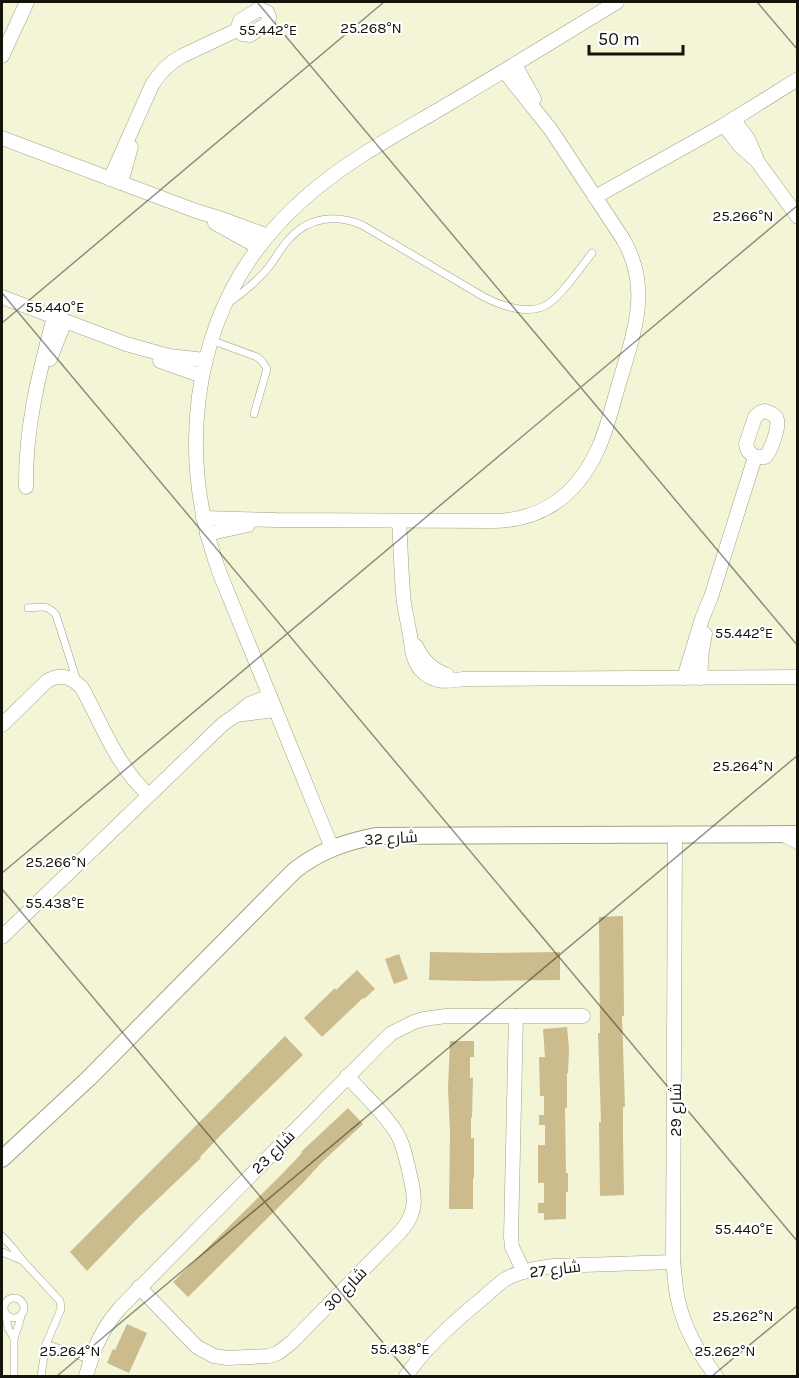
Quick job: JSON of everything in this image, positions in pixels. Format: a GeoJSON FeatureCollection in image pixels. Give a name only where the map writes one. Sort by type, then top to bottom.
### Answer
{"type":"FeatureCollection","features":[{"type":"Feature","properties":{"kind":"street"},"geometry":{"type":"LineString","coordinates":[[2,56],[27,2]]}},
{"type":"Feature","properties":{"kind":"street"},"geometry":{"type":"LineString","coordinates":[[332,848],[220,574],[203,518],[199,498],[196,449],[202,376],[211,340],[223,306],[242,270],[280,221],[308,195],[354,161],[617,2]]}},
{"type":"Feature","properties":{"kind":"street"},"geometry":{"type":"LineString","coordinates":[[115,181],[128,135],[152,85],[167,66],[182,56],[239,29]]}},
{"type":"Feature","properties":{"kind":"street"},"geometry":{"type":"LineString","coordinates":[[203,518],[503,521],[526,517],[546,509],[563,496],[584,474],[603,438],[632,342],[639,309],[636,272],[629,250],[551,130],[533,110],[509,68]]}},
{"type":"Feature","properties":{"kind":"street"},"geometry":{"type":"LineString","coordinates":[[595,197],[729,122],[798,80]]}},
{"type":"Feature","properties":{"kind":"street"},"geometry":{"type":"LineString","coordinates":[[729,122],[748,139],[757,161],[798,218]]}},
{"type":"Feature","properties":{"kind":"street"},"geometry":{"type":"LineString","coordinates":[[2,138],[268,236]]}},
{"type":"Feature","properties":{"kind":"street"},"geometry":{"type":"LineString","coordinates":[[196,211],[258,247]]}},
{"type":"Feature","properties":{"kind":"street"},"geometry":{"type":"LineString","coordinates":[[2,297],[126,344],[169,356],[205,360]]}},
{"type":"Feature","properties":{"kind":"street"},"geometry":{"type":"LineString","coordinates":[[26,487],[28,432],[36,391],[47,368],[60,319]]}},
{"type":"Feature","properties":{"kind":"street"},"geometry":{"type":"LineString","coordinates":[[126,344],[148,356],[202,376]]}},
{"type":"Feature","properties":{"kind":"street"},"geometry":{"type":"LineString","coordinates":[[684,678],[755,458]]}},
{"type":"Feature","properties":{"kind":"street"},"geometry":{"type":"LineString","coordinates":[[207,534],[277,520]]}},
{"type":"Feature","properties":{"kind":"street"},"geometry":{"type":"LineString","coordinates":[[399,521],[403,594],[414,658],[424,673],[438,681],[798,677]]}},
{"type":"Feature","properties":{"kind":"street"},"geometry":{"type":"LineString","coordinates":[[700,678],[711,597]]}},
{"type":"Feature","properties":{"kind":"street"},"geometry":{"type":"LineString","coordinates":[[2,725],[51,678],[68,677],[82,688],[125,768],[149,795]]}},
{"type":"Feature","properties":{"kind":"street"},"geometry":{"type":"LineString","coordinates":[[2,937],[216,730],[249,704],[270,696]]}},
{"type":"Feature","properties":{"kind":"street"},"geometry":{"type":"LineString","coordinates":[[236,715],[275,710]]}},
{"type":"Feature","properties":{"kind":"street","name":"شارع 29"},"geometry":{"type":"LineString","coordinates":[[675,834],[673,1262],[682,1316],[696,1347],[716,1377]]}},
{"type":"Feature","properties":{"kind":"street","name":"شارع 32"},"geometry":{"type":"LineString","coordinates":[[2,1159],[89,1078],[294,871],[311,858],[332,848],[356,840],[376,837],[798,834]]}},
{"type":"Feature","properties":{"kind":"street","name":"شارع 23"},"geometry":{"type":"LineString","coordinates":[[86,1377],[95,1347],[108,1323],[139,1287],[392,1033],[414,1022],[446,1016],[583,1016]]}},
{"type":"Feature","properties":{"kind":"street"},"geometry":{"type":"LineString","coordinates":[[516,1016],[511,1237],[512,1247],[524,1272]]}},
{"type":"Feature","properties":{"kind":"street","name":"شارع 30"},"geometry":{"type":"LineString","coordinates":[[139,1287],[197,1347],[214,1356],[227,1358],[269,1356],[278,1353],[292,1342],[400,1231],[409,1220],[414,1206],[414,1192],[399,1138],[388,1121],[347,1077]]}},
{"type":"Feature","properties":{"kind":"street","name":"شارع 27"},"geometry":{"type":"LineString","coordinates":[[406,1377],[422,1356],[458,1318],[504,1280],[539,1268],[566,1265],[673,1262]]}},
{"type":"Feature","properties":{"kind":"lane"},"geometry":{"type":"LineString","coordinates":[[223,306],[258,279],[298,231],[316,221],[326,219],[345,219],[362,225],[484,297],[516,308],[536,309],[546,306],[592,253]]}},
{"type":"Feature","properties":{"kind":"lane"},"geometry":{"type":"LineString","coordinates":[[211,340],[257,357],[265,365],[267,369],[254,414]]}},
{"type":"Feature","properties":{"kind":"lane"},"geometry":{"type":"LineString","coordinates":[[28,608],[46,607],[56,615],[78,684]]}},
{"type":"Feature","properties":{"kind":"lane"},"geometry":{"type":"LineString","coordinates":[[775,834],[798,846]]}},
{"type":"Feature","properties":{"kind":"lane"},"geometry":{"type":"LineString","coordinates":[[2,1236],[60,1301],[61,1309],[46,1344],[41,1377]]}},
{"type":"Feature","properties":{"kind":"lane"},"geometry":{"type":"LineString","coordinates":[[2,1252],[23,1261]]}},
{"type":"Feature","properties":{"kind":"lane"},"geometry":{"type":"LineString","coordinates":[[14,1338],[8,1328],[3,1308],[10,1298],[18,1299],[23,1304],[23,1312],[14,1338],[14,1377]]}},
{"type":"Feature","properties":{"kind":"lane"},"geometry":{"type":"LineString","coordinates":[[6,1315],[13,1319],[21,1316]]}},
{"type":"Feature","properties":{"kind":"lane"},"geometry":{"type":"LineString","coordinates":[[46,1344],[91,1360]]}},
{"type":"Feature","properties":{"kind":"building"},"geometry":{"type":"Polygon","coordinates":[[[623,916],[624,1195],[600,1196],[599,917],[623,916]]]}},
{"type":"Feature","properties":{"kind":"building"},"geometry":{"type":"Polygon","coordinates":[[[430,952],[560,952],[560,980],[429,980],[430,952]]]}},
{"type":"Feature","properties":{"kind":"building"},"geometry":{"type":"Polygon","coordinates":[[[399,954],[408,979],[394,984],[385,959],[399,954]]]}},
{"type":"Feature","properties":{"kind":"building"},"geometry":{"type":"Polygon","coordinates":[[[357,970],[375,989],[322,1037],[304,1018],[357,970]]]}},
{"type":"Feature","properties":{"kind":"building"},"geometry":{"type":"Polygon","coordinates":[[[567,1027],[569,1049],[567,1108],[565,1108],[566,1173],[568,1173],[566,1219],[544,1220],[544,1213],[538,1213],[538,1203],[544,1203],[544,1183],[538,1183],[538,1145],[545,1145],[545,1125],[539,1125],[539,1115],[544,1115],[544,1096],[540,1096],[539,1057],[545,1057],[543,1029],[567,1027]]]}},
{"type":"Feature","properties":{"kind":"building"},"geometry":{"type":"Polygon","coordinates":[[[285,1036],[303,1055],[87,1271],[70,1252],[285,1036]]]}},
{"type":"Feature","properties":{"kind":"building"},"geometry":{"type":"Polygon","coordinates":[[[450,1041],[474,1041],[474,1057],[470,1057],[470,1078],[473,1078],[471,1138],[474,1138],[473,1209],[449,1209],[450,1041]]]}},
{"type":"Feature","properties":{"kind":"building"},"geometry":{"type":"Polygon","coordinates":[[[348,1108],[363,1124],[322,1162],[188,1297],[173,1282],[282,1174],[301,1152],[348,1108]]]}},
{"type":"Feature","properties":{"kind":"building"},"geometry":{"type":"Polygon","coordinates":[[[127,1324],[147,1333],[129,1373],[107,1363],[127,1324]]]}}]}
